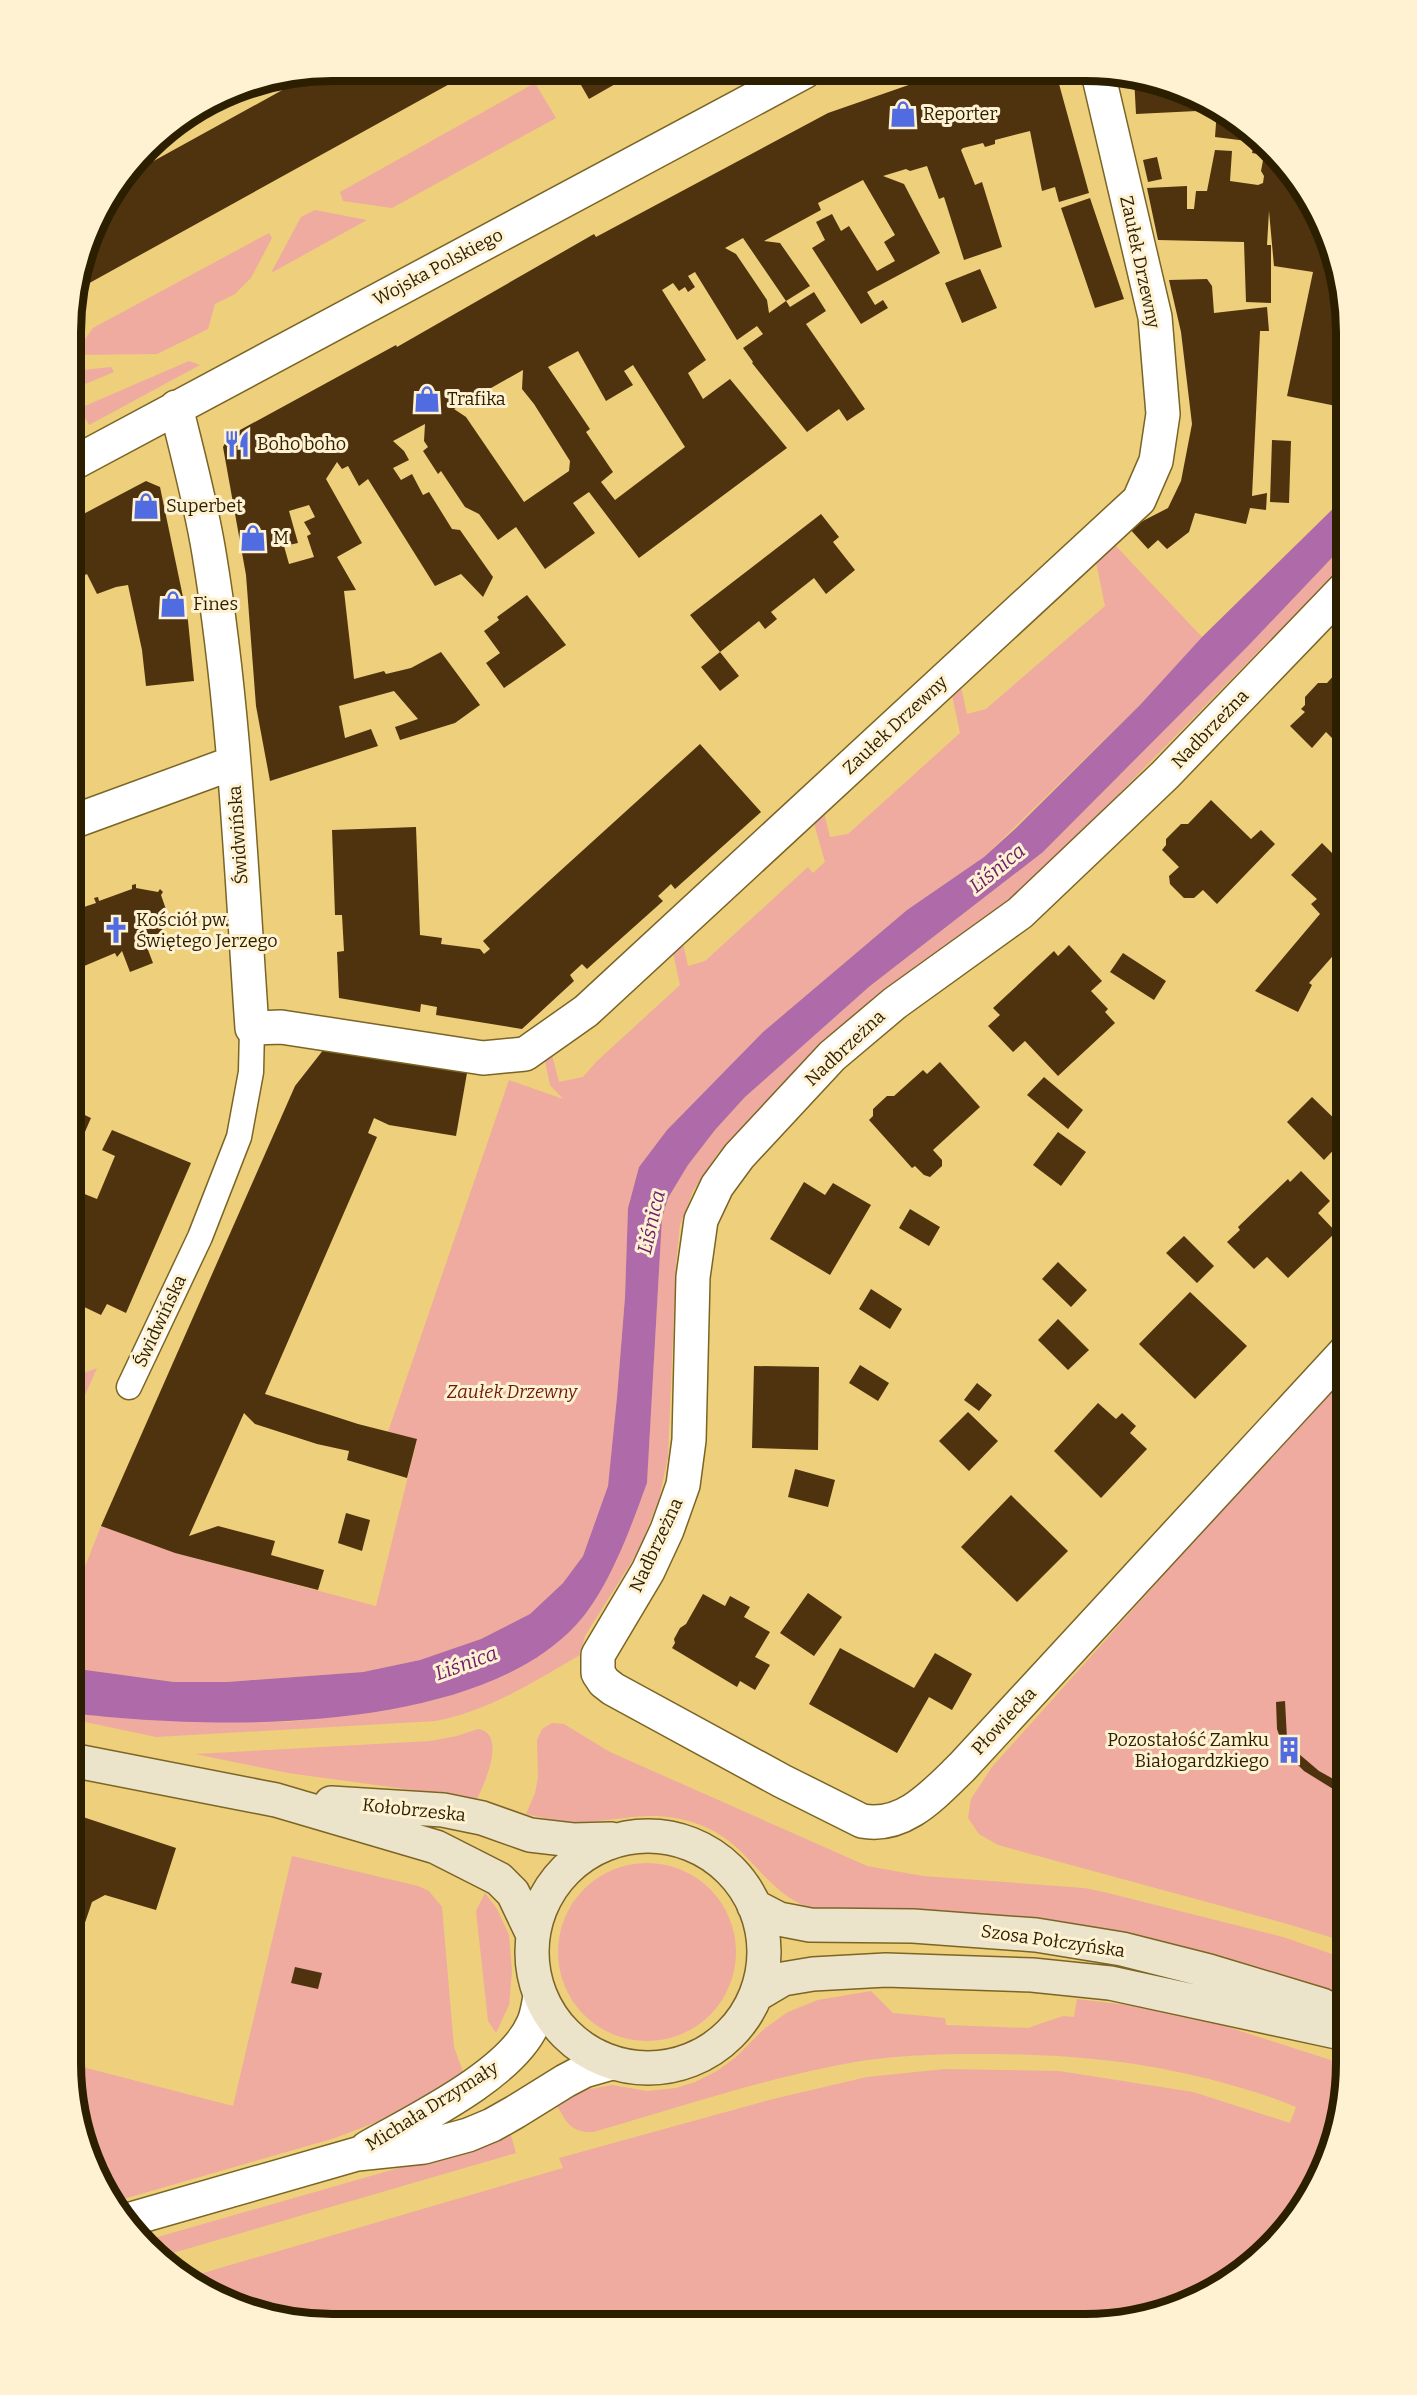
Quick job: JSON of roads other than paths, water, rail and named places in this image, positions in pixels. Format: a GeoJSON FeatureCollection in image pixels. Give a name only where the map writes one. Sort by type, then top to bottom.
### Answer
{"type":"FeatureCollection","features":[{"type":"Feature","properties":{"kind":"main road","name":"Kołobrzeska"},"geometry":{"type":"LineString","coordinates":[[81,1762],[276,1800],[436,1847],[499,1879],[513,1893],[533,1935]]}},
{"type":"Feature","properties":{"kind":"main road","name":"Kołobrzeska"},"geometry":{"type":"LineString","coordinates":[[276,1800],[443,1809],[482,1818],[530,1835],[573,1840],[622,1839]]}},
{"type":"Feature","properties":{"kind":"main road"},"geometry":{"type":"LineString","coordinates":[[644,1836],[667,1838],[700,1849],[728,1868],[743,1886],[754,1905],[761,1927],[764,1950],[762,1972],[756,1995],[745,2017],[728,2036],[709,2052],[686,2062],[661,2068],[636,2068],[612,2063],[589,2053],[569,2038],[552,2019],[540,1997],[532,1966],[533,1935],[538,1912],[562,1874],[579,1858],[600,1847],[622,1839],[644,1836]]}},
{"type":"Feature","properties":{"kind":"main road","name":"Szosa Połczyńska"},"geometry":{"type":"LineString","coordinates":[[754,1905],[779,1919],[810,1925],[914,1926],[1036,1935],[1122,1949],[1209,1971],[1322,2005],[1336,2013]]}},
{"type":"Feature","properties":{"kind":"main road","name":"Szosa Połczyńska"},"geometry":{"type":"LineString","coordinates":[[756,1995],[783,1979],[813,1974],[898,1970],[1032,1975],[1110,1983],[1336,2032]]}},
{"type":"Feature","properties":{"kind":"street","name":"Wojska Polskiego"},"geometry":{"type":"LineString","coordinates":[[81,459],[776,81]]}},
{"type":"Feature","properties":{"kind":"street","name":"Zaułek Drzewny"},"geometry":{"type":"LineString","coordinates":[[252,1028],[281,1027],[483,1058],[525,1054],[586,1011],[1139,500],[1156,461],[1163,414],[1155,316],[1100,82]]}},
{"type":"Feature","properties":{"kind":"street","name":"Świdwińska"},"geometry":{"type":"LineString","coordinates":[[176,407],[209,554],[233,763],[252,1028]]}},
{"type":"Feature","properties":{"kind":"street","name":"Nadbrzeżna"},"geometry":{"type":"LineString","coordinates":[[598,1655],[648,1571],[667,1530],[683,1485],[689,1440],[693,1277],[701,1220],[717,1186],[739,1156],[832,1056],[895,1003],[1020,913],[1165,775],[1336,597]]}},
{"type":"Feature","properties":{"kind":"street"},"geometry":{"type":"LineString","coordinates":[[81,819],[233,763]]}},
{"type":"Feature","properties":{"kind":"street","name":"Płowiecka"},"geometry":{"type":"LineString","coordinates":[[598,1655],[598,1672],[604,1682],[613,1689],[782,1781],[862,1821],[888,1822],[906,1814],[932,1797],[962,1767],[1336,1362]]}},
{"type":"Feature","properties":{"kind":"street","name":"Michała Drzymały"},"geometry":{"type":"LineString","coordinates":[[357,2154],[451,2099],[507,2058],[523,2041],[533,2024],[540,1997]]}},
{"type":"Feature","properties":{"kind":"street","name":"Michała Drzymały"},"geometry":{"type":"LineString","coordinates":[[135,2218],[357,2154],[424,2147],[468,2135],[492,2126],[584,2071],[612,2063]]}},
{"type":"Feature","properties":{"kind":"lane","name":"Świdwińska"},"geometry":{"type":"LineString","coordinates":[[129,1387],[200,1237],[239,1137],[251,1072],[252,1028]]}},
{"type":"Feature","properties":{"kind":"water","name":"Liśnica"},"geometry":{"type":"Polygon","coordinates":[[[1336,506],[1336,554],[1249,645],[1043,852],[870,986],[745,1097],[688,1165],[668,1198],[662,1218],[647,1483],[608,1577],[588,1611],[576,1625],[530,1661],[473,1688],[408,1706],[337,1717],[265,1722],[194,1722],[81,1714],[81,1669],[174,1682],[227,1682],[363,1672],[420,1660],[481,1639],[530,1614],[563,1583],[583,1556],[608,1486],[625,1297],[628,1208],[639,1167],[667,1130],[763,1032],[907,910],[984,857],[1140,705],[1202,637],[1336,506]]]}},
{"type":"Feature","properties":{"kind":"place","name":"Reporter"},"geometry":{"type":"Point","coordinates":[903,114]}},
{"type":"Feature","properties":{"kind":"place","name":"Trafika"},"geometry":{"type":"Point","coordinates":[427,399]}},
{"type":"Feature","properties":{"kind":"place","name":"Boho boho"},"geometry":{"type":"Point","coordinates":[237,444]}},
{"type":"Feature","properties":{"kind":"place","name":"Superbet"},"geometry":{"type":"Point","coordinates":[146,506]}},
{"type":"Feature","properties":{"kind":"place","name":"M"},"geometry":{"type":"Point","coordinates":[253,538]}},
{"type":"Feature","properties":{"kind":"place","name":"Fines"},"geometry":{"type":"Point","coordinates":[173,604]}},
{"type":"Feature","properties":{"kind":"place","name":"Kościół pw. Świętego Jerzego"},"geometry":{"type":"Point","coordinates":[116,930]}},
{"type":"Feature","properties":{"kind":"place","name":"Pozostałość Zamku Białogardzkiego"},"geometry":{"type":"Point","coordinates":[1289,1750]}}]}
